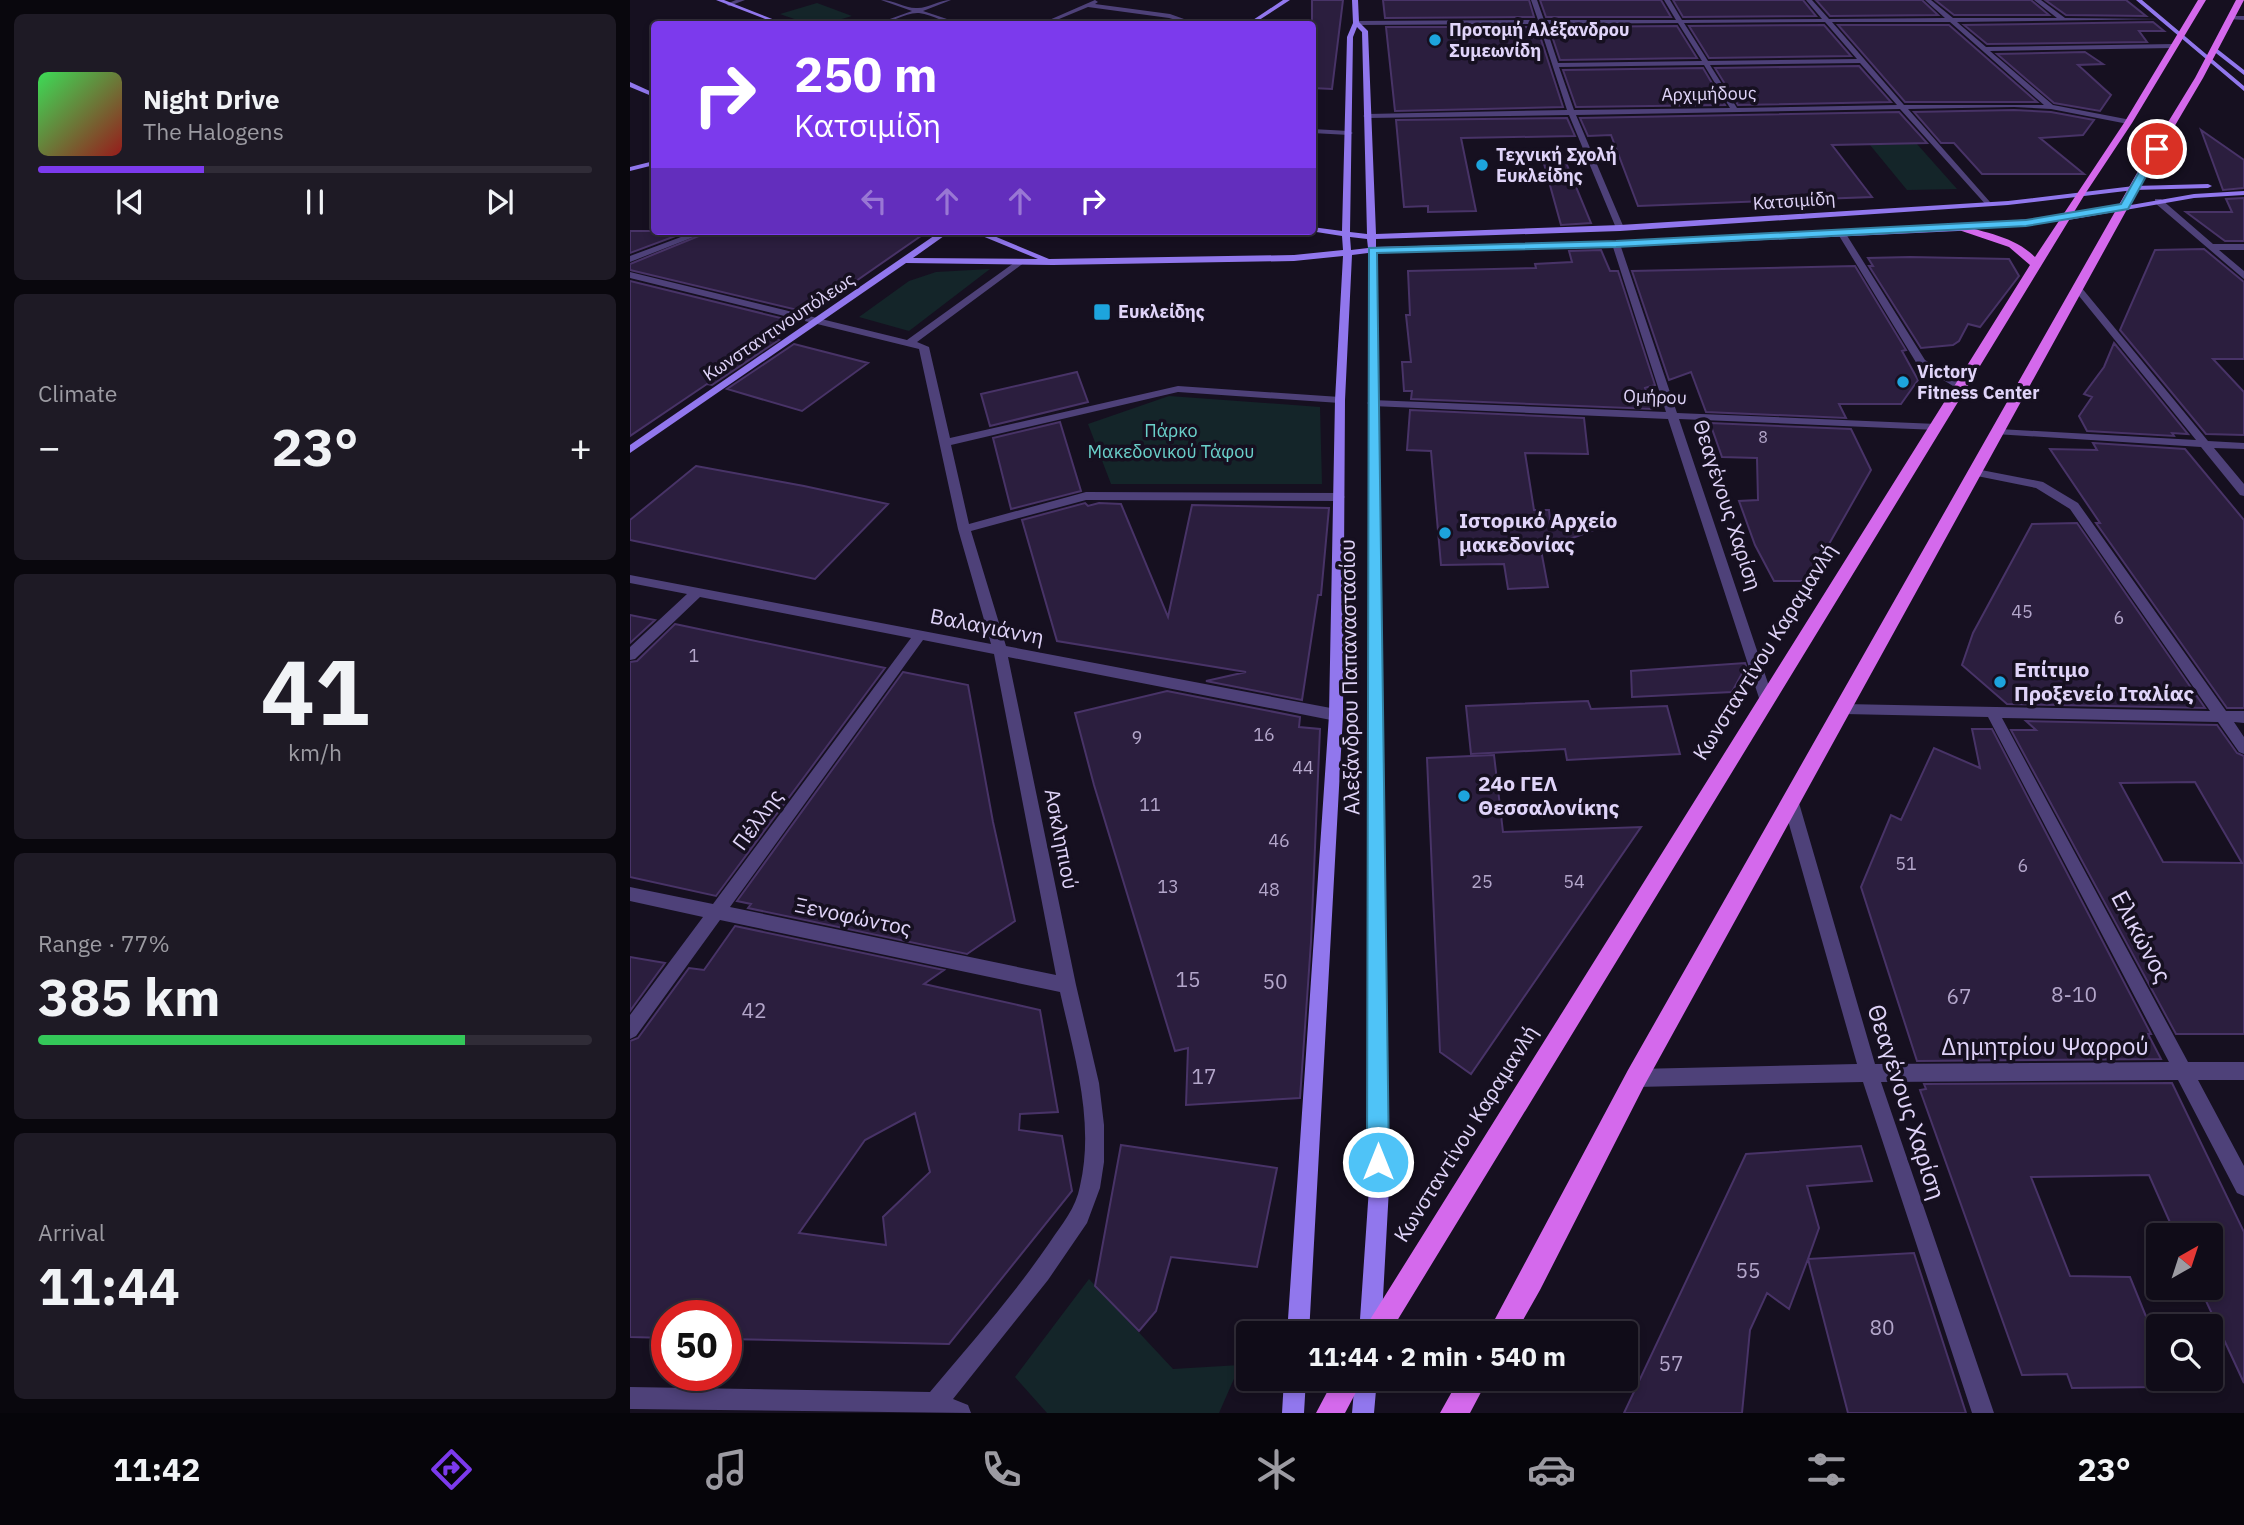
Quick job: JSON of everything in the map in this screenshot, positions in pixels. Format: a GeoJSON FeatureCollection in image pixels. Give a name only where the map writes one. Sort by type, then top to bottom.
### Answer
{"type":"FeatureCollection","features":[{"type":"Feature","properties":{"kind":"main road"},"geometry":{"type":"LineString","coordinates":[[719,0],[774,21]]}},
{"type":"Feature","properties":{"kind":"main road"},"geometry":{"type":"LineString","coordinates":[[1255,21],[1287,0]]}},
{"type":"Feature","properties":{"kind":"main road","name":"Αλεξάνδρου Παπαναστασίου"},"geometry":{"type":"LineString","coordinates":[[1299,1321],[1336,715],[1340,400],[1348,266],[1346,233],[1350,31],[1356,23],[1355,0]]}},
{"type":"Feature","properties":{"kind":"main road"},"geometry":{"type":"LineString","coordinates":[[2139,0],[2244,89]]}},
{"type":"Feature","properties":{"kind":"main road","name":"Κωνσταντίνου Καραμανλή"},"geometry":{"type":"LineString","coordinates":[[1380,1321],[2202,0]]}},
{"type":"Feature","properties":{"kind":"main road"},"geometry":{"type":"LineString","coordinates":[[1508,1321],[1636,1078],[2209,58],[2239,0]]}},
{"type":"Feature","properties":{"kind":"main road"},"geometry":{"type":"LineString","coordinates":[[1249,21],[1258,19]]}},
{"type":"Feature","properties":{"kind":"main road","name":"Αλεξάνδρου Παπαναστασίου"},"geometry":{"type":"LineString","coordinates":[[1356,23],[1365,31],[1372,250],[1379,1188],[1373,1321]]}},
{"type":"Feature","properties":{"kind":"main road"},"geometry":{"type":"LineString","coordinates":[[2214,49],[2244,73]]}},
{"type":"Feature","properties":{"kind":"main road"},"geometry":{"type":"LineString","coordinates":[[630,84],[651,94]]}},
{"type":"Feature","properties":{"kind":"main road"},"geometry":{"type":"LineString","coordinates":[[630,169],[651,164]]}},
{"type":"Feature","properties":{"kind":"main road","name":"Κατσιμίδη"},"geometry":{"type":"LineString","coordinates":[[1316,229],[1370,237],[1620,228],[1987,204],[2134,188],[2244,184]]}},
{"type":"Feature","properties":{"kind":"main road","name":"Κατσιμίδη"},"geometry":{"type":"LineString","coordinates":[[907,261],[1053,262],[1294,258],[1372,250],[1616,244],[1958,228],[2068,218],[2194,195],[2244,194]]}},
{"type":"Feature","properties":{"kind":"main road"},"geometry":{"type":"LineString","coordinates":[[1958,228],[2009,244],[2028,255],[2037,267]]}},
{"type":"Feature","properties":{"kind":"main road","name":"Κωνσταντινουπόλεως"},"geometry":{"type":"LineString","coordinates":[[630,450],[942,235]]}},
{"type":"Feature","properties":{"kind":"main road","name":"Κατσιμίδη"},"geometry":{"type":"LineString","coordinates":[[984,235],[1053,262]]}},
{"type":"Feature","properties":{"kind":"main road"},"geometry":{"type":"LineString","coordinates":[[1293,1413],[1295,1391]]}},
{"type":"Feature","properties":{"kind":"main road"},"geometry":{"type":"LineString","coordinates":[[1330,1413],[1342,1391]]}},
{"type":"Feature","properties":{"kind":"main road"},"geometry":{"type":"LineString","coordinates":[[1363,1413],[1365,1391]]}},
{"type":"Feature","properties":{"kind":"main road"},"geometry":{"type":"LineString","coordinates":[[1454,1413],[1467,1391]]}},
{"type":"Feature","properties":{"kind":"street"},"geometry":{"type":"LineString","coordinates":[[729,4],[742,0]]}},
{"type":"Feature","properties":{"kind":"street"},"geometry":{"type":"LineString","coordinates":[[884,0],[950,21]]}},
{"type":"Feature","properties":{"kind":"street"},"geometry":{"type":"LineString","coordinates":[[888,21],[948,0]]}},
{"type":"Feature","properties":{"kind":"street"},"geometry":{"type":"LineString","coordinates":[[1050,21],[1099,0]]}},
{"type":"Feature","properties":{"kind":"street"},"geometry":{"type":"LineString","coordinates":[[1534,0],[1571,112],[1620,228]]}},
{"type":"Feature","properties":{"kind":"street"},"geometry":{"type":"LineString","coordinates":[[1667,0],[1735,110]]}},
{"type":"Feature","properties":{"kind":"street"},"geometry":{"type":"LineString","coordinates":[[1809,0],[1987,204]]}},
{"type":"Feature","properties":{"kind":"street"},"geometry":{"type":"LineString","coordinates":[[1928,0],[2051,107]]}},
{"type":"Feature","properties":{"kind":"street"},"geometry":{"type":"LineString","coordinates":[[2037,0],[2063,19]]}},
{"type":"Feature","properties":{"kind":"street"},"geometry":{"type":"LineString","coordinates":[[1087,5],[1167,15],[1186,21]]}},
{"type":"Feature","properties":{"kind":"street"},"geometry":{"type":"LineString","coordinates":[[2230,18],[2244,18]]}},
{"type":"Feature","properties":{"kind":"street"},"geometry":{"type":"LineString","coordinates":[[1356,23],[2160,19]]}},
{"type":"Feature","properties":{"kind":"street"},"geometry":{"type":"LineString","coordinates":[[1984,49],[2174,46]]}},
{"type":"Feature","properties":{"kind":"street"},"geometry":{"type":"LineString","coordinates":[[1555,65],[1862,61]]}},
{"type":"Feature","properties":{"kind":"street","name":"Αρχιμήδους"},"geometry":{"type":"LineString","coordinates":[[1367,116],[2022,105],[2051,107],[2128,122]]}},
{"type":"Feature","properties":{"kind":"street"},"geometry":{"type":"LineString","coordinates":[[1316,131],[1349,133]]}},
{"type":"Feature","properties":{"kind":"street"},"geometry":{"type":"LineString","coordinates":[[2158,201],[2244,276]]}},
{"type":"Feature","properties":{"kind":"street"},"geometry":{"type":"LineString","coordinates":[[1842,233],[1921,362],[1962,387]]}},
{"type":"Feature","properties":{"kind":"street"},"geometry":{"type":"LineString","coordinates":[[630,259],[694,235]]}},
{"type":"Feature","properties":{"kind":"street","name":"Θεαγένους Χαρίση"},"geometry":{"type":"LineString","coordinates":[[1616,244],[1767,701]]}},
{"type":"Feature","properties":{"kind":"street"},"geometry":{"type":"LineString","coordinates":[[2211,247],[2244,247]]}},
{"type":"Feature","properties":{"kind":"street"},"geometry":{"type":"LineString","coordinates":[[630,275],[911,342],[1021,262]]}},
{"type":"Feature","properties":{"kind":"street"},"geometry":{"type":"LineString","coordinates":[[2078,289],[2244,492]]}},
{"type":"Feature","properties":{"kind":"street","name":"Ασκληπιού"},"geometry":{"type":"LineString","coordinates":[[911,342],[924,347],[964,529],[1000,650],[1093,1106],[1094,1162],[1090,1188],[1080,1216],[1063,1242],[935,1404]]}},
{"type":"Feature","properties":{"kind":"street"},"geometry":{"type":"LineString","coordinates":[[944,443],[1178,389],[1340,400]]}},
{"type":"Feature","properties":{"kind":"street","name":"Ομήρου"},"geometry":{"type":"LineString","coordinates":[[1372,403],[1937,427]]}},
{"type":"Feature","properties":{"kind":"street"},"geometry":{"type":"LineString","coordinates":[[1998,432],[2244,446]]}},
{"type":"Feature","properties":{"kind":"street"},"geometry":{"type":"LineString","coordinates":[[1976,473],[2039,485],[2074,506],[2244,748]]}},
{"type":"Feature","properties":{"kind":"street"},"geometry":{"type":"LineString","coordinates":[[964,529],[1086,496],[1339,497]]}},
{"type":"Feature","properties":{"kind":"street","name":"Βαλαγιάννη"},"geometry":{"type":"LineString","coordinates":[[630,579],[1336,715]]}},
{"type":"Feature","properties":{"kind":"street"},"geometry":{"type":"LineString","coordinates":[[630,655],[697,592]]}},
{"type":"Feature","properties":{"kind":"street","name":"Πέλλης"},"geometry":{"type":"LineString","coordinates":[[630,1030],[919,635]]}},
{"type":"Feature","properties":{"kind":"street"},"geometry":{"type":"LineString","coordinates":[[1844,709],[2244,718]]}},
{"type":"Feature","properties":{"kind":"street","name":"Ελικώνος"},"geometry":{"type":"LineString","coordinates":[[1993,712],[2244,1186]]}},
{"type":"Feature","properties":{"kind":"street","name":"Θεαγένους Χαρίση"},"geometry":{"type":"LineString","coordinates":[[1791,803],[1870,1073],[1983,1413]]}},
{"type":"Feature","properties":{"kind":"street","name":"Ξενοφώντος"},"geometry":{"type":"LineString","coordinates":[[630,894],[1067,985]]}},
{"type":"Feature","properties":{"kind":"street","name":"Δημητρίου Ψαρρού"},"geometry":{"type":"LineString","coordinates":[[1636,1078],[1870,1073],[2244,1071]]}},
{"type":"Feature","properties":{"kind":"street"},"geometry":{"type":"LineString","coordinates":[[630,1398],[935,1404],[961,1413]]}},
{"type":"Feature","properties":{"kind":"green space"},"geometry":{"type":"Polygon","coordinates":[[[817,3],[852,16],[834,21],[800,21],[780,14],[817,3]]]}},
{"type":"Feature","properties":{"kind":"green space"},"geometry":{"type":"Polygon","coordinates":[[[1917,144],[1957,189],[1907,190],[1870,145],[1917,144]]]}},
{"type":"Feature","properties":{"kind":"green space"},"geometry":{"type":"Polygon","coordinates":[[[990,269],[909,331],[859,317],[909,281],[936,272],[990,269]]]}},
{"type":"Feature","properties":{"kind":"green space","name":"Πάρκο Μακεδονικού Τάφου"},"geometry":{"type":"Polygon","coordinates":[[[1169,396],[1320,407],[1322,484],[1111,484],[1088,424],[1169,396]]]}},
{"type":"Feature","properties":{"kind":"green space"},"geometry":{"type":"Polygon","coordinates":[[[1089,1279],[1173,1369],[1236,1365],[1236,1374],[1219,1413],[1047,1413],[1015,1377],[1089,1279]]]}},
{"type":"Feature","properties":{"kind":"building"},"geometry":{"type":"Polygon","coordinates":[[[1312,0],[1343,0],[1332,89],[1316,88],[1316,21],[1312,21],[1312,0]]]}},
{"type":"Feature","properties":{"kind":"building"},"geometry":{"type":"Polygon","coordinates":[[[1383,0],[1529,0],[1534,17],[1385,18],[1383,0]]]}},
{"type":"Feature","properties":{"kind":"building"},"geometry":{"type":"Polygon","coordinates":[[[1540,0],[1661,0],[1671,17],[1546,17],[1540,0]]]}},
{"type":"Feature","properties":{"kind":"building"},"geometry":{"type":"Polygon","coordinates":[[[1673,0],[1803,0],[1816,16],[1683,17],[1673,0]]]}},
{"type":"Feature","properties":{"kind":"building"},"geometry":{"type":"Polygon","coordinates":[[[1816,0],[1922,0],[1938,15],[1830,16],[1816,0]]]}},
{"type":"Feature","properties":{"kind":"building"},"geometry":{"type":"Polygon","coordinates":[[[1935,0],[2031,0],[2049,15],[1954,15],[1935,0]]]}},
{"type":"Feature","properties":{"kind":"building"},"geometry":{"type":"Polygon","coordinates":[[[2045,0],[2126,0],[2146,16],[2066,15],[2045,0]]]}},
{"type":"Feature","properties":{"kind":"building"},"geometry":{"type":"Polygon","coordinates":[[[2153,22],[2164,31],[2139,31],[2147,42],[1987,44],[1964,25],[2153,22]]]}},
{"type":"Feature","properties":{"kind":"building"},"geometry":{"type":"Polygon","coordinates":[[[1824,25],[1851,56],[1709,58],[1689,26],[1824,25]]]}},
{"type":"Feature","properties":{"kind":"building"},"geometry":{"type":"Polygon","coordinates":[[[1838,25],[1949,25],[2037,102],[1905,102],[1838,25]]]}},
{"type":"Feature","properties":{"kind":"building"},"geometry":{"type":"Polygon","coordinates":[[[1677,26],[1697,58],[1560,60],[1549,27],[1677,26]]]}},
{"type":"Feature","properties":{"kind":"building"},"geometry":{"type":"Polygon","coordinates":[[[1386,27],[1537,27],[1563,107],[1395,111],[1386,27]]]}},
{"type":"Feature","properties":{"kind":"building"},"geometry":{"type":"Polygon","coordinates":[[[2085,52],[2103,64],[2078,65],[2111,95],[2100,111],[2054,103],[1997,54],[2085,52]]]}},
{"type":"Feature","properties":{"kind":"building"},"geometry":{"type":"Polygon","coordinates":[[[1859,66],[1891,102],[1738,105],[1715,68],[1859,66]]]}},
{"type":"Feature","properties":{"kind":"building"},"geometry":{"type":"Polygon","coordinates":[[[1703,68],[1725,105],[1576,107],[1563,70],[1703,68]]]}},
{"type":"Feature","properties":{"kind":"building"},"geometry":{"type":"Polygon","coordinates":[[[1899,112],[1927,143],[1832,145],[1872,197],[1638,206],[1611,135],[1588,136],[1580,118],[1899,112]]]}},
{"type":"Feature","properties":{"kind":"building"},"geometry":{"type":"Polygon","coordinates":[[[1914,112],[2051,112],[2094,120],[2083,135],[2040,138],[2084,174],[1982,174],[1954,143],[1941,143],[1914,112]]]}},
{"type":"Feature","properties":{"kind":"building"},"geometry":{"type":"Polygon","coordinates":[[[1567,118],[1575,136],[1461,138],[1476,211],[1428,212],[1428,206],[1404,207],[1396,120],[1567,118]]]}},
{"type":"Feature","properties":{"kind":"building"},"geometry":{"type":"Polygon","coordinates":[[[2201,130],[2244,160],[2244,188],[2223,190],[2201,130]]]}},
{"type":"Feature","properties":{"kind":"building"},"geometry":{"type":"Polygon","coordinates":[[[1562,153],[1591,223],[1561,225],[1543,160],[1562,153]]]}},
{"type":"Feature","properties":{"kind":"building"},"geometry":{"type":"Polygon","coordinates":[[[2244,198],[2244,241],[2225,241],[2186,212],[2232,212],[2226,199],[2244,198]]]}},
{"type":"Feature","properties":{"kind":"building"},"geometry":{"type":"Polygon","coordinates":[[[630,231],[651,231],[651,235],[678,235],[630,253],[630,231]]]}},
{"type":"Feature","properties":{"kind":"building"},"geometry":{"type":"Polygon","coordinates":[[[701,235],[922,235],[810,313],[630,270],[630,264],[701,235]]]}},
{"type":"Feature","properties":{"kind":"building"},"geometry":{"type":"Polygon","coordinates":[[[2204,249],[2244,282],[2244,359],[2213,359],[2244,392],[2244,435],[2206,434],[2120,330],[2155,250],[2204,249]]]}},
{"type":"Feature","properties":{"kind":"building"},"geometry":{"type":"Polygon","coordinates":[[[1601,250],[1610,271],[1618,271],[1655,385],[1645,388],[1652,409],[1411,399],[1412,391],[1404,391],[1402,362],[1411,362],[1406,315],[1410,315],[1408,271],[1536,268],[1535,264],[1572,262],[1569,251],[1601,250]]]}},
{"type":"Feature","properties":{"kind":"building"},"geometry":{"type":"Polygon","coordinates":[[[1868,258],[2009,259],[2019,276],[1980,327],[1968,324],[1959,341],[1953,345],[1921,348],[1869,266],[1873,266],[1868,258]]]}},
{"type":"Feature","properties":{"kind":"building"},"geometry":{"type":"Polygon","coordinates":[[[1855,266],[1906,350],[1902,351],[1918,380],[1901,404],[1839,404],[1846,418],[1706,412],[1691,372],[1669,380],[1632,271],[1855,266]]]}},
{"type":"Feature","properties":{"kind":"building"},"geometry":{"type":"Polygon","coordinates":[[[630,281],[797,322],[774,338],[779,340],[630,436],[630,281]]]}},
{"type":"Feature","properties":{"kind":"building"},"geometry":{"type":"Polygon","coordinates":[[[2114,343],[2188,434],[2172,433],[2174,436],[2087,431],[2079,416],[2092,397],[2084,394],[2104,367],[2114,343]]]}},
{"type":"Feature","properties":{"kind":"building"},"geometry":{"type":"Polygon","coordinates":[[[794,344],[868,363],[802,411],[727,389],[794,344]]]}},
{"type":"Feature","properties":{"kind":"building"},"geometry":{"type":"Polygon","coordinates":[[[1077,372],[1088,402],[990,426],[981,394],[1077,372]]]}},
{"type":"Feature","properties":{"kind":"building"},"geometry":{"type":"Polygon","coordinates":[[[1410,410],[1584,418],[1588,454],[1525,453],[1534,510],[1549,510],[1550,519],[1605,526],[1556,544],[1557,549],[1541,550],[1548,587],[1508,589],[1504,564],[1441,565],[1431,451],[1407,450],[1410,410]]]}},
{"type":"Feature","properties":{"kind":"building"},"geometry":{"type":"Polygon","coordinates":[[[1060,422],[1081,491],[1011,509],[993,438],[1060,422]]]}},
{"type":"Feature","properties":{"kind":"building"},"geometry":{"type":"Polygon","coordinates":[[[1710,423],[1851,429],[1871,470],[1808,581],[1774,581],[1755,545],[1739,501],[1758,500],[1757,458],[1722,457],[1710,423]]]}},
{"type":"Feature","properties":{"kind":"building"},"geometry":{"type":"Polygon","coordinates":[[[2093,443],[2185,449],[2244,520],[2244,708],[2227,708],[2096,523],[2100,523],[2050,449],[2097,450],[2093,443]]]}},
{"type":"Feature","properties":{"kind":"building"},"geometry":{"type":"Polygon","coordinates":[[[696,466],[888,504],[815,579],[630,540],[630,520],[696,466]]]}},
{"type":"Feature","properties":{"kind":"building"},"geometry":{"type":"Polygon","coordinates":[[[1085,503],[1088,506],[1099,503],[1121,504],[1168,617],[1192,505],[1329,508],[1321,595],[1318,595],[1302,700],[1206,681],[1246,672],[1057,641],[1022,520],[1085,503]]]}},
{"type":"Feature","properties":{"kind":"building"},"geometry":{"type":"Polygon","coordinates":[[[2077,523],[2205,708],[2007,704],[1962,665],[1973,633],[2032,524],[2077,523]]]}},
{"type":"Feature","properties":{"kind":"building"},"geometry":{"type":"Polygon","coordinates":[[[630,615],[655,620],[630,643],[630,615]]]}},
{"type":"Feature","properties":{"kind":"building"},"geometry":{"type":"Polygon","coordinates":[[[675,624],[885,668],[716,896],[630,877],[630,662],[637,661],[675,624]]]}},
{"type":"Feature","properties":{"kind":"building"},"geometry":{"type":"Polygon","coordinates":[[[1745,663],[1746,666],[1732,692],[1632,697],[1631,671],[1745,663]]]}},
{"type":"Feature","properties":{"kind":"building"},"geometry":{"type":"Polygon","coordinates":[[[903,672],[968,685],[993,822],[1015,921],[967,954],[748,908],[751,904],[737,901],[903,672]]]}},
{"type":"Feature","properties":{"kind":"building"},"geometry":{"type":"Polygon","coordinates":[[[1167,691],[1300,717],[1299,727],[1320,729],[1311,942],[1300,1098],[1186,1105],[1188,1048],[1175,1051],[1094,785],[1075,713],[1167,691]]]}},
{"type":"Feature","properties":{"kind":"building","name":"24ο ΓΕΛ Θεσσαλονίκης"},"geometry":{"type":"Polygon","coordinates":[[[1588,701],[1591,709],[1667,706],[1680,754],[1567,760],[1565,749],[1471,754],[1466,706],[1588,701]]]}},
{"type":"Feature","properties":{"kind":"building"},"geometry":{"type":"Polygon","coordinates":[[[2026,721],[2217,725],[2237,753],[2244,756],[2244,1034],[2176,1034],[2011,730],[2036,730],[2026,721]],[[2195,782],[2120,783],[2163,862],[2242,863],[2195,782]]]}},
{"type":"Feature","properties":{"kind":"building"},"geometry":{"type":"Polygon","coordinates":[[[1972,729],[1992,729],[2151,1034],[2148,1034],[2161,1059],[1917,1061],[1861,887],[1891,815],[1901,820],[1934,748],[1980,768],[1972,729]]]}},
{"type":"Feature","properties":{"kind":"building"},"geometry":{"type":"Polygon","coordinates":[[[1494,755],[1503,832],[1641,827],[1471,1074],[1440,1052],[1427,758],[1494,755]]]}},
{"type":"Feature","properties":{"kind":"building"},"geometry":{"type":"Polygon","coordinates":[[[735,926],[944,970],[924,984],[1040,1010],[1058,1112],[1020,1114],[1019,1130],[1062,1136],[1072,1191],[949,1344],[742,1339],[742,1300],[651,1300],[651,1338],[630,1337],[630,1041],[638,1038],[689,968],[704,970],[735,926]],[[915,1113],[865,1140],[799,1233],[886,1245],[883,1217],[930,1172],[915,1113]]]}},
{"type":"Feature","properties":{"kind":"building"},"geometry":{"type":"Polygon","coordinates":[[[630,957],[665,963],[630,1011],[630,957]]]}},
{"type":"Feature","properties":{"kind":"building"},"geometry":{"type":"Polygon","coordinates":[[[2172,1083],[2244,1232],[2244,1383],[2223,1338],[2223,1314],[2212,1314],[2206,1300],[2223,1300],[2223,1223],[2170,1223],[2149,1175],[2031,1177],[2070,1276],[2130,1277],[2146,1316],[2146,1387],[2072,1388],[2067,1374],[2022,1375],[1920,1090],[1926,1089],[1924,1084],[2172,1083]]]}},
{"type":"Feature","properties":{"kind":"building"},"geometry":{"type":"Polygon","coordinates":[[[1121,1145],[1277,1168],[1257,1267],[1171,1257],[1156,1311],[1139,1331],[1095,1286],[1121,1145]]]}},
{"type":"Feature","properties":{"kind":"building"},"geometry":{"type":"Polygon","coordinates":[[[1861,1146],[1872,1181],[1807,1186],[1819,1228],[1789,1309],[1767,1293],[1750,1330],[1742,1413],[1624,1413],[1634,1391],[1638,1391],[1638,1383],[1746,1154],[1861,1146]]]}},
{"type":"Feature","properties":{"kind":"building"},"geometry":{"type":"Polygon","coordinates":[[[1914,1253],[1966,1413],[1848,1413],[1808,1259],[1914,1253]]]}},
{"type":"Feature","properties":{"kind":"place","name":"Προτομή Αλέξανδρου Συμεωνίδη"},"geometry":{"type":"Point","coordinates":[1435,40]}},
{"type":"Feature","properties":{"kind":"place","name":"Τεχνική Σχολή Ευκλείδης"},"geometry":{"type":"Point","coordinates":[1482,165]}},
{"type":"Feature","properties":{"kind":"place","name":"Ευκλείδης"},"geometry":{"type":"Point","coordinates":[1102,312]}},
{"type":"Feature","properties":{"kind":"place","name":"Victory Fitness Center"},"geometry":{"type":"Point","coordinates":[1903,382]}},
{"type":"Feature","properties":{"kind":"place","name":"Ιστορικό Αρχείο μακεδονίας"},"geometry":{"type":"Point","coordinates":[1445,533]}},
{"type":"Feature","properties":{"kind":"place","name":"Επίτιμο Προξενείο Ιταλίας"},"geometry":{"type":"Point","coordinates":[2000,682]}},
{"type":"Feature","properties":{"kind":"place","name":"24ο ΓΕΛ Θεσσαλονίκης"},"geometry":{"type":"Point","coordinates":[1464,796]}},
{"type":"Feature","properties":{"kind":"route"},"geometry":{"type":"LineString","coordinates":[[1378,1162],[1372,250],[1616,244],[1958,228],[2068,218],[2124,207],[2157,149]]}}]}
